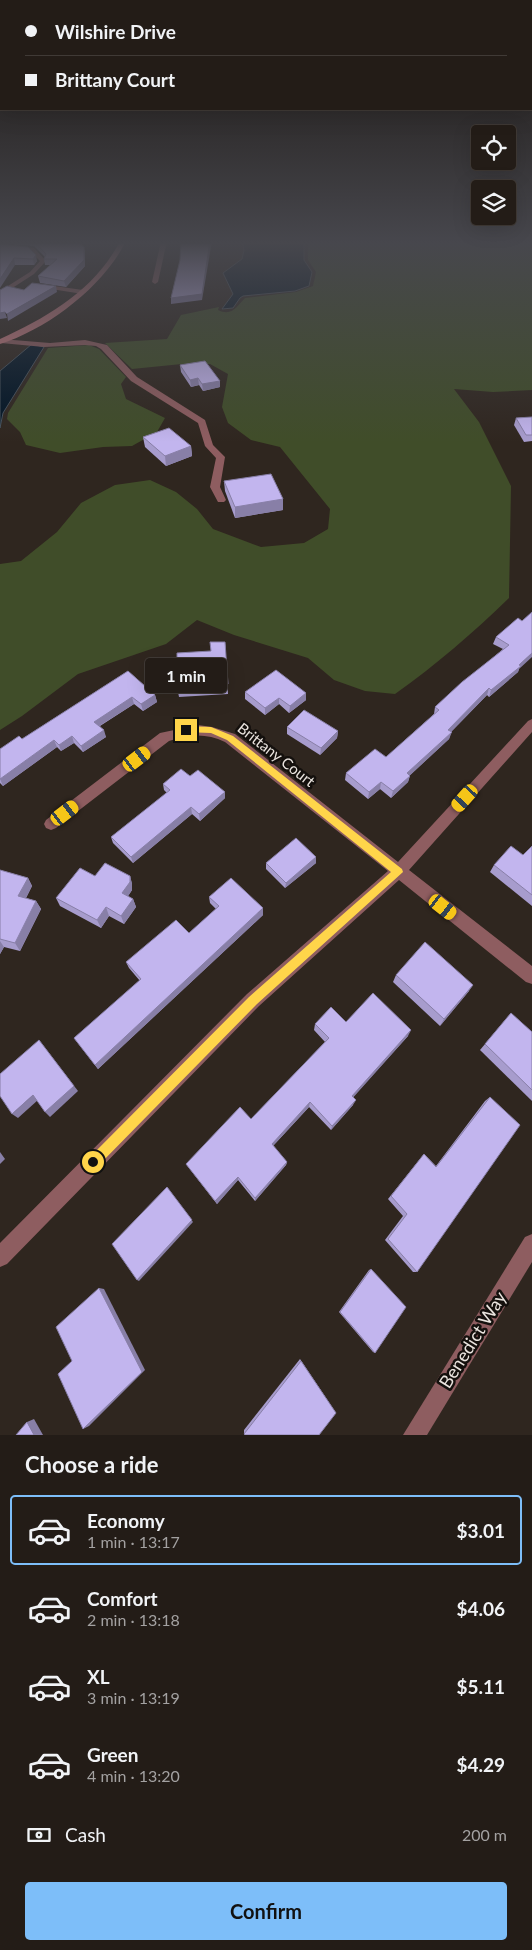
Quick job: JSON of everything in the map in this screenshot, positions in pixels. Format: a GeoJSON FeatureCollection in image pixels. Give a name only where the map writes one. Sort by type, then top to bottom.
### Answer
{"type":"FeatureCollection","features":[{"type":"Feature","properties":{"kind":"street"},"geometry":{"type":"LineString","coordinates":[[2,341],[42,320],[59,308]]}},
{"type":"Feature","properties":{"kind":"street"},"geometry":{"type":"LineString","coordinates":[[2,341],[51,345],[90,343],[104,347],[134,378],[202,422],[209,446],[220,457],[215,487],[221,500]]}},
{"type":"Feature","properties":{"kind":"street"},"geometry":{"type":"LineString","coordinates":[[0,1257],[253,1000],[398,872],[532,724]]}},
{"type":"Feature","properties":{"kind":"street","name":"Brittany Court"},"geometry":{"type":"LineString","coordinates":[[51,824],[165,737],[186,730],[211,730],[230,738],[532,976]]}},
{"type":"Feature","properties":{"kind":"street","name":"Benedict Way"},"geometry":{"type":"LineString","coordinates":[[414,1435],[532,1244]]}},
{"type":"Feature","properties":{"kind":"green space"},"geometry":{"type":"Polygon","coordinates":[[[214,308],[219,308],[218,310],[223,312],[236,308],[532,308],[532,390],[493,392],[454,389],[479,422],[511,486],[509,598],[454,648],[395,694],[365,691],[334,680],[308,658],[234,635],[197,620],[166,644],[78,674],[0,730],[0,564],[21,561],[57,532],[81,503],[115,485],[150,480],[176,492],[197,509],[213,529],[261,547],[304,543],[328,529],[330,509],[280,447],[251,440],[228,423],[222,407],[228,374],[210,364],[182,364],[132,369],[105,343],[167,339],[181,315],[214,308]]]}},
{"type":"Feature","properties":{"kind":"green space"},"geometry":{"type":"Polygon","coordinates":[[[89,345],[99,349],[126,377],[121,384],[126,399],[165,418],[157,432],[132,446],[103,447],[60,453],[26,445],[20,432],[7,419],[8,413],[48,348],[89,345]]]}},
{"type":"Feature","properties":{"kind":"water"},"geometry":{"type":"Polygon","coordinates":[[[32,344],[44,347],[3,413],[0,428],[0,371],[32,344]]]}},
{"type":"Feature","properties":{"kind":"building"},"geometry":{"type":"Polygon","coordinates":[[[0,308],[18,308],[7,314],[5,312],[0,313],[0,308]]]}},
{"type":"Feature","properties":{"kind":"building"},"geometry":{"type":"Polygon","coordinates":[[[205,361],[220,381],[202,384],[198,378],[190,380],[180,365],[205,361]]]}},
{"type":"Feature","properties":{"kind":"building"},"geometry":{"type":"Polygon","coordinates":[[[532,417],[532,435],[526,435],[516,418],[532,417]]]}},
{"type":"Feature","properties":{"kind":"building"},"geometry":{"type":"Polygon","coordinates":[[[169,428],[191,446],[165,456],[143,437],[169,428]]]}},
{"type":"Feature","properties":{"kind":"building"},"geometry":{"type":"Polygon","coordinates":[[[271,474],[283,499],[235,507],[224,481],[271,474]]]}},
{"type":"Feature","properties":{"kind":"building"},"geometry":{"type":"Polygon","coordinates":[[[532,612],[532,653],[519,665],[521,666],[491,690],[489,688],[448,730],[452,732],[407,773],[410,776],[393,791],[381,782],[369,792],[346,773],[375,749],[386,757],[439,710],[435,707],[462,682],[509,645],[496,637],[518,618],[522,621],[532,612]]]}},
{"type":"Feature","properties":{"kind":"building"},"geometry":{"type":"Polygon","coordinates":[[[210,642],[225,642],[228,684],[177,687],[177,653],[211,651],[210,642]]]}},
{"type":"Feature","properties":{"kind":"building"},"geometry":{"type":"Polygon","coordinates":[[[276,670],[306,693],[290,706],[279,698],[265,708],[245,692],[276,670]]]}},
{"type":"Feature","properties":{"kind":"building"},"geometry":{"type":"Polygon","coordinates":[[[128,671],[155,695],[141,704],[132,697],[94,722],[104,730],[81,746],[72,736],[59,745],[54,740],[0,779],[0,749],[19,736],[22,739],[128,671]]]}},
{"type":"Feature","properties":{"kind":"building"},"geometry":{"type":"Polygon","coordinates":[[[304,710],[338,731],[321,748],[287,727],[304,710]]]}},
{"type":"Feature","properties":{"kind":"building"},"geometry":{"type":"Polygon","coordinates":[[[181,769],[190,776],[198,770],[225,792],[199,814],[191,807],[131,857],[111,837],[170,790],[163,784],[181,769]]]}},
{"type":"Feature","properties":{"kind":"building"},"geometry":{"type":"Polygon","coordinates":[[[296,838],[316,857],[286,883],[266,863],[296,838]]]}},
{"type":"Feature","properties":{"kind":"building"},"geometry":{"type":"Polygon","coordinates":[[[511,846],[523,855],[532,846],[532,895],[494,865],[511,846]]]}},
{"type":"Feature","properties":{"kind":"building"},"geometry":{"type":"Polygon","coordinates":[[[105,863],[130,876],[130,882],[122,893],[133,899],[121,916],[106,907],[97,920],[56,898],[80,868],[95,876],[105,863]]]}},
{"type":"Feature","properties":{"kind":"building"},"geometry":{"type":"Polygon","coordinates":[[[0,870],[28,878],[18,896],[36,901],[15,943],[0,939],[0,870]]]}},
{"type":"Feature","properties":{"kind":"building"},"geometry":{"type":"Polygon","coordinates":[[[231,878],[263,908],[95,1065],[74,1038],[141,979],[126,962],[176,920],[189,933],[219,906],[209,897],[231,878]]]}},
{"type":"Feature","properties":{"kind":"building"},"geometry":{"type":"Polygon","coordinates":[[[425,942],[473,985],[444,1019],[396,975],[425,942]]]}},
{"type":"Feature","properties":{"kind":"building"},"geometry":{"type":"Polygon","coordinates":[[[373,993],[411,1030],[352,1096],[356,1100],[332,1126],[310,1102],[272,1144],[287,1162],[255,1198],[238,1177],[215,1201],[186,1164],[240,1107],[251,1119],[329,1038],[315,1024],[331,1007],[346,1022],[373,993]]]}},
{"type":"Feature","properties":{"kind":"building"},"geometry":{"type":"Polygon","coordinates":[[[511,1013],[532,1032],[532,1090],[485,1044],[511,1013]]]}},
{"type":"Feature","properties":{"kind":"building"},"geometry":{"type":"Polygon","coordinates":[[[39,1040],[74,1086],[45,1112],[33,1095],[12,1114],[0,1096],[0,1074],[39,1040]]]}},
{"type":"Feature","properties":{"kind":"building"},"geometry":{"type":"Polygon","coordinates":[[[490,1097],[520,1125],[417,1272],[388,1239],[407,1214],[391,1196],[424,1154],[436,1167],[490,1097]]]}},
{"type":"Feature","properties":{"kind":"building"},"geometry":{"type":"Polygon","coordinates":[[[167,1187],[192,1220],[137,1280],[112,1244],[167,1187]]]}},
{"type":"Feature","properties":{"kind":"building"},"geometry":{"type":"Polygon","coordinates":[[[371,1269],[406,1307],[375,1353],[340,1312],[371,1269]]]}},
{"type":"Feature","properties":{"kind":"building"},"geometry":{"type":"Polygon","coordinates":[[[99,1288],[142,1372],[83,1429],[58,1374],[72,1361],[56,1327],[99,1288]]]}},
{"type":"Feature","properties":{"kind":"building"},"geometry":{"type":"Polygon","coordinates":[[[301,1361],[336,1413],[319,1435],[245,1435],[244,1434],[301,1361]]]}},
{"type":"Feature","properties":{"kind":"building"},"geometry":{"type":"Polygon","coordinates":[[[27,1422],[34,1435],[16,1435],[27,1422]]]}},
{"type":"Feature","properties":{"kind":"route"},"geometry":{"type":"LineString","coordinates":[[93,1162],[253,1000],[398,872],[230,738],[211,730],[186,730]]}}]}
